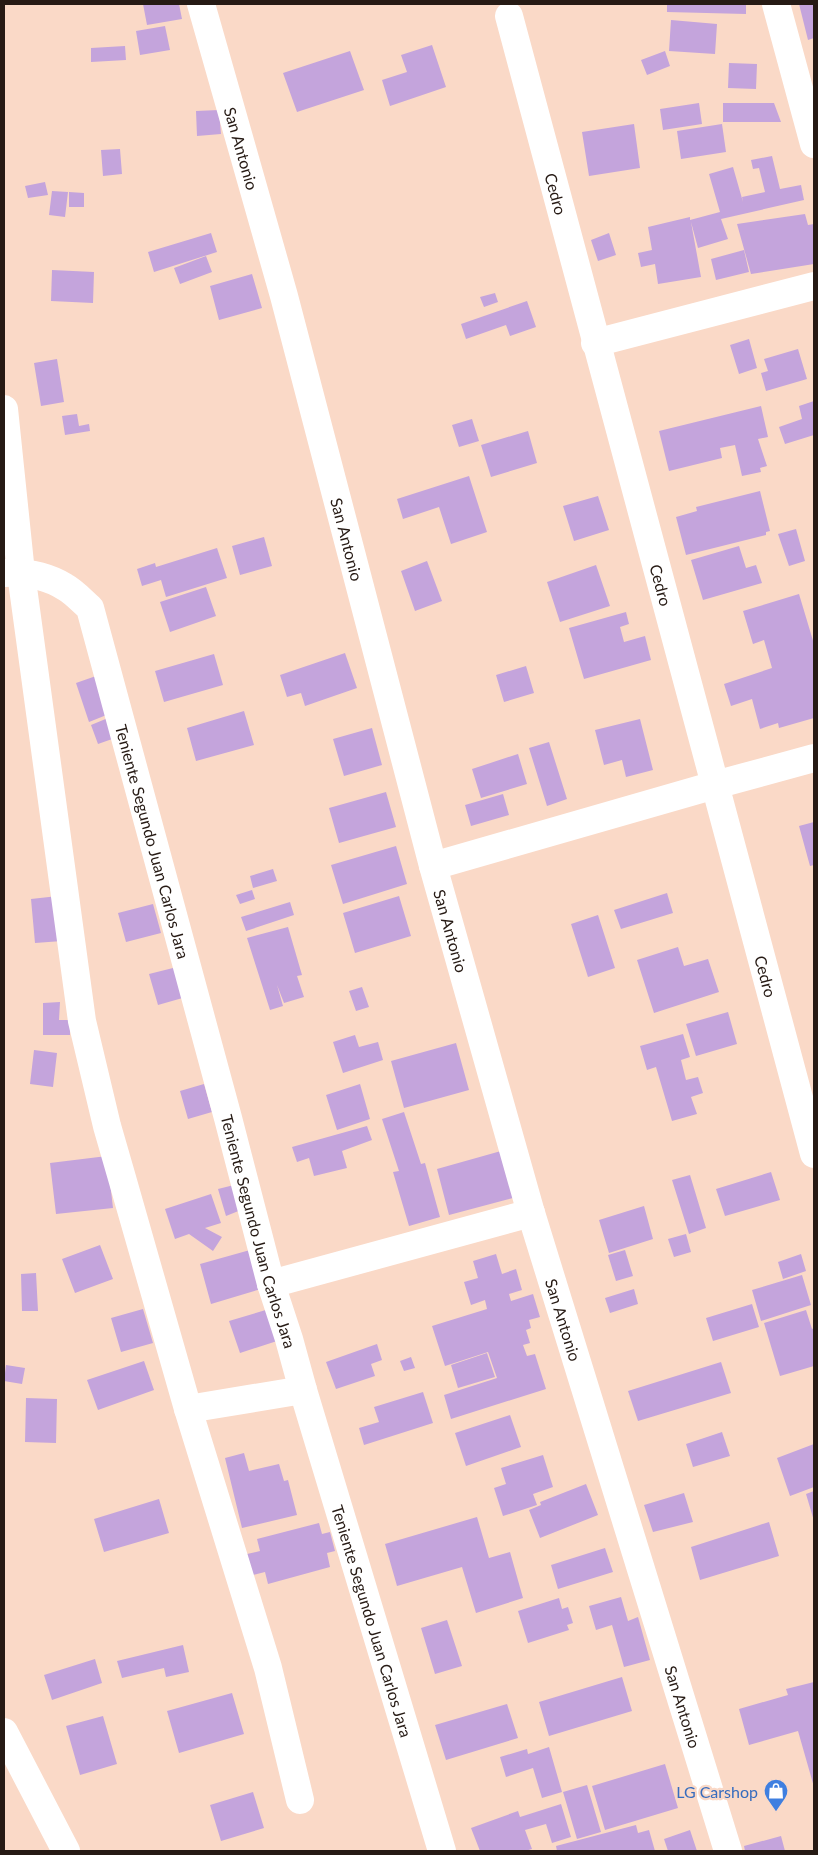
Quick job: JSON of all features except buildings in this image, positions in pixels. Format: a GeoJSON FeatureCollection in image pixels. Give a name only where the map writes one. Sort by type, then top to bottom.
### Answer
{"type":"FeatureCollection","features":[{"type":"Feature","properties":{"kind":"street","name":"San Antonio"},"geometry":{"type":"LineString","coordinates":[[201,4],[284,296],[432,866],[531,1213],[728,1851]]}},
{"type":"Feature","properties":{"kind":"street"},"geometry":{"type":"LineString","coordinates":[[776,4],[814,144]]}},
{"type":"Feature","properties":{"kind":"street","name":"Cedro"},"geometry":{"type":"LineString","coordinates":[[509,16],[814,1154]]}},
{"type":"Feature","properties":{"kind":"street"},"geometry":{"type":"LineString","coordinates":[[596,343],[814,286]]}},
{"type":"Feature","properties":{"kind":"street"},"geometry":{"type":"LineString","coordinates":[[4,409],[12,573],[82,1021],[107,1126],[188,1409],[268,1668],[300,1800]]}},
{"type":"Feature","properties":{"kind":"street","name":"Teniente Segundo Juan Carlos Jara"},"geometry":{"type":"LineString","coordinates":[[12,573],[50,579],[66,588],[90,608],[271,1284],[442,1851]]}},
{"type":"Feature","properties":{"kind":"street"},"geometry":{"type":"LineString","coordinates":[[432,866],[814,758]]}},
{"type":"Feature","properties":{"kind":"street"},"geometry":{"type":"LineString","coordinates":[[271,1284],[531,1213]]}},
{"type":"Feature","properties":{"kind":"street"},"geometry":{"type":"LineString","coordinates":[[188,1409],[303,1390]]}},
{"type":"Feature","properties":{"kind":"street"},"geometry":{"type":"LineString","coordinates":[[4,1732],[66,1851]]}},
{"type":"Feature","properties":{"kind":"place","name":"LG Carshop"},"geometry":{"type":"Point","coordinates":[776,1812]}}]}
